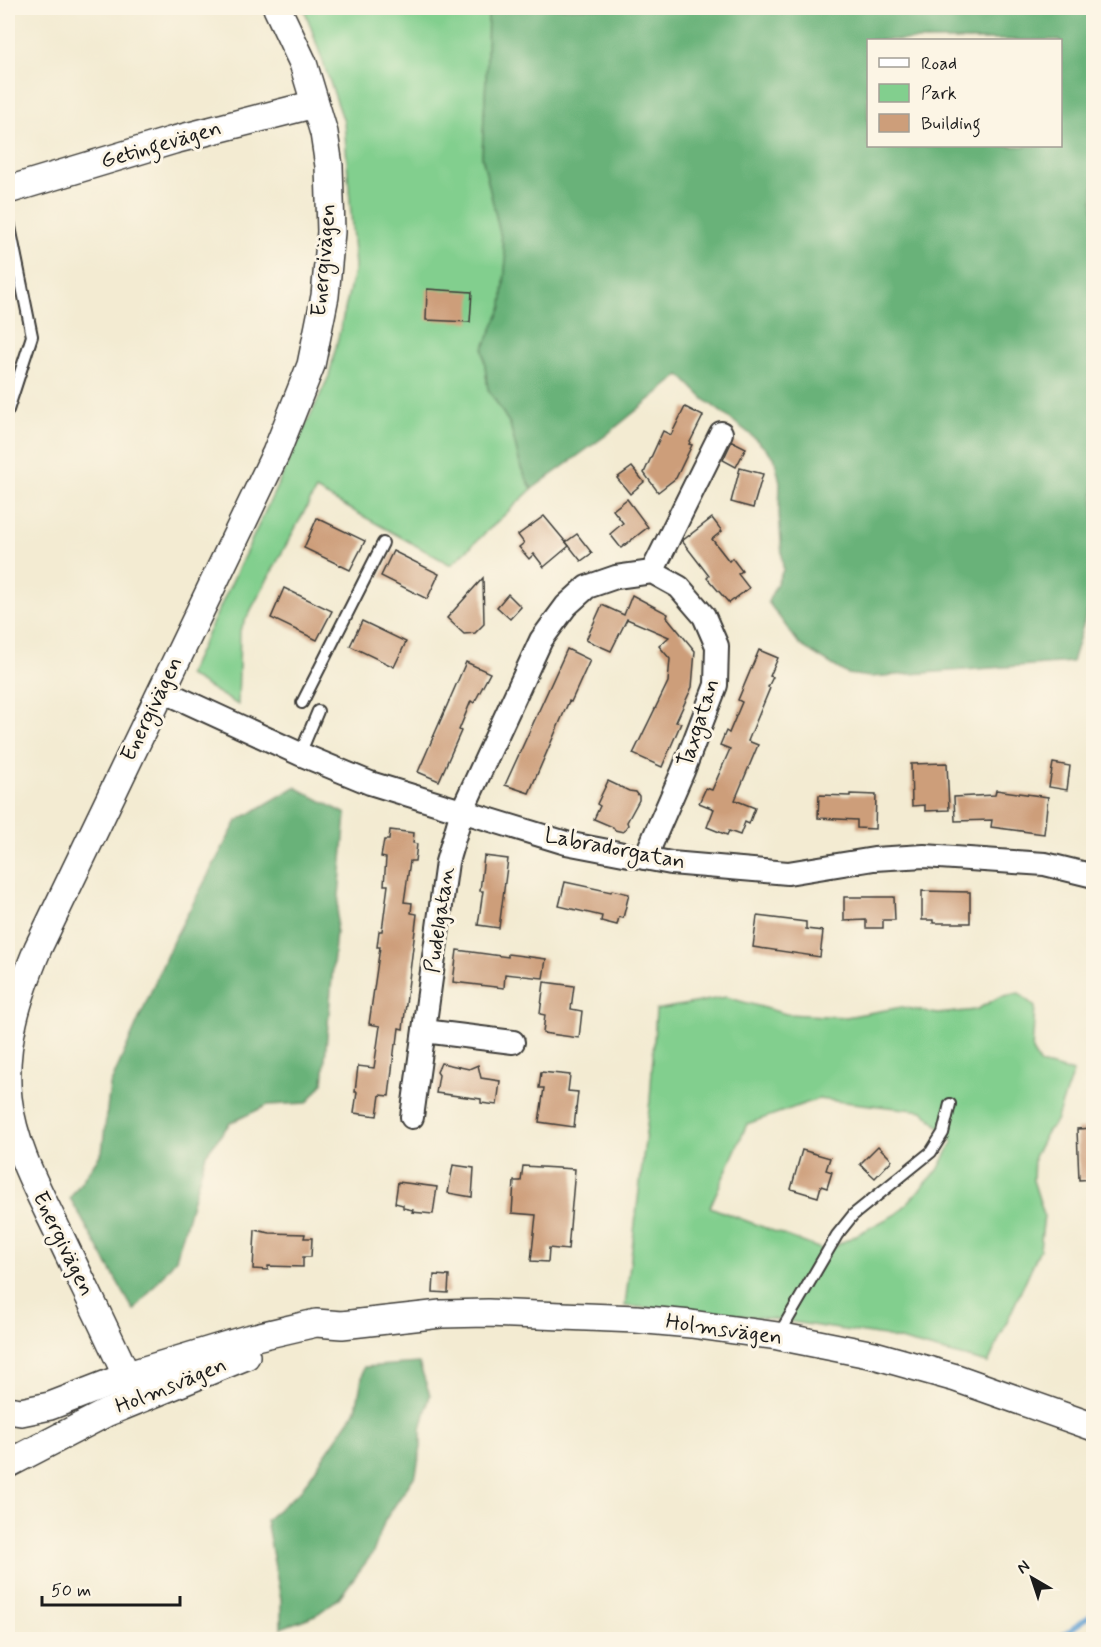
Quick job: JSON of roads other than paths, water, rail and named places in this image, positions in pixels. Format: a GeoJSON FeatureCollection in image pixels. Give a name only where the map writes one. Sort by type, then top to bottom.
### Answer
{"type":"FeatureCollection","features":[{"type":"Feature","properties":{"kind":"street","name":"Energivägen"},"geometry":{"type":"LineString","coordinates":[[132,1388],[31,1178],[15,1135],[8,1097],[8,1059],[12,1024],[20,990],[29,969],[276,453],[311,365],[326,296],[331,232],[329,165],[324,133],[303,63],[277,8]]}},
{"type":"Feature","properties":{"kind":"street","name":"Getingevägen"},"geometry":{"type":"LineString","coordinates":[[8,190],[174,140],[315,104]]}},
{"type":"Feature","properties":{"kind":"street"},"geometry":{"type":"LineString","coordinates":[[462,811],[541,640],[566,606],[587,587],[616,577],[652,572],[721,434]]}},
{"type":"Feature","properties":{"kind":"street","name":"Taxgatan"},"geometry":{"type":"LineString","coordinates":[[645,858],[683,771],[716,685],[717,646],[704,616],[679,587],[652,572]]}},
{"type":"Feature","properties":{"kind":"street","name":"Labradorgatan"},"geometry":{"type":"LineString","coordinates":[[161,690],[300,754],[370,783],[566,843],[671,863],[788,873],[874,860],[924,856],[1045,864],[1094,876]]}},
{"type":"Feature","properties":{"kind":"street","name":"Pudelgatan"},"geometry":{"type":"LineString","coordinates":[[412,1117],[447,862],[462,811]]}},
{"type":"Feature","properties":{"kind":"street"},"geometry":{"type":"LineString","coordinates":[[424,1031],[513,1042]]}},
{"type":"Feature","properties":{"kind":"street","name":"Holmsvägen"},"geometry":{"type":"LineString","coordinates":[[8,1410],[21,1412],[132,1388],[318,1336],[342,1325],[441,1314],[522,1314],[691,1324],[778,1336],[874,1355],[956,1378],[1094,1427]]}},
{"type":"Feature","properties":{"kind":"street","name":"Holmsvägen"},"geometry":{"type":"LineString","coordinates":[[8,1464],[68,1431],[132,1388]]}},
{"type":"Feature","properties":{"kind":"lane"},"geometry":{"type":"LineString","coordinates":[[8,217],[32,336],[8,410]]}},
{"type":"Feature","properties":{"kind":"lane"},"geometry":{"type":"LineString","coordinates":[[302,703],[382,543]]}},
{"type":"Feature","properties":{"kind":"lane"},"geometry":{"type":"LineString","coordinates":[[300,754],[318,711]]}},
{"type":"Feature","properties":{"kind":"lane"},"geometry":{"type":"LineString","coordinates":[[778,1336],[837,1235],[853,1215],[931,1152],[943,1133],[950,1104]]}},
{"type":"Feature","properties":{"kind":"waterway"},"geometry":{"type":"LineString","coordinates":[[1056,1640],[1094,1613]]}}]}
